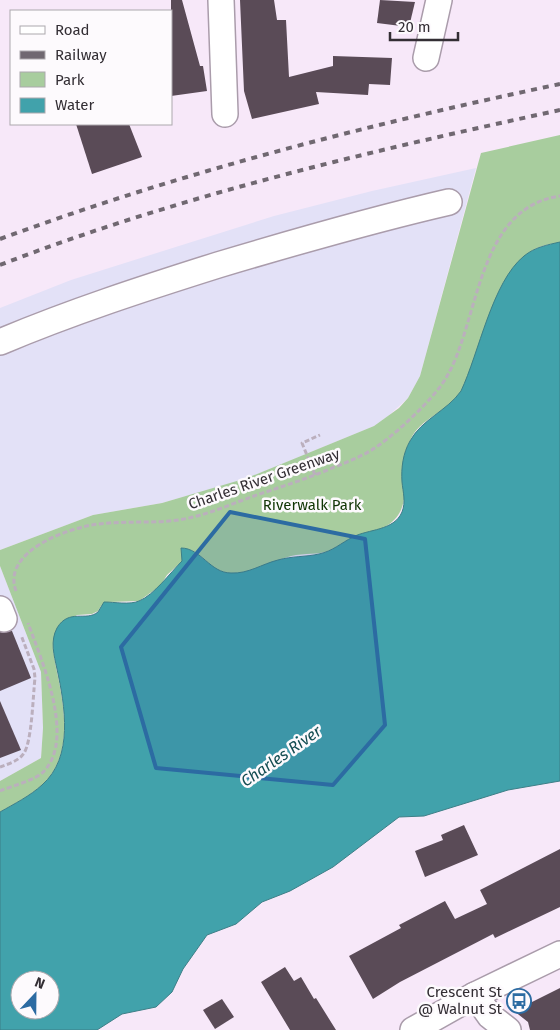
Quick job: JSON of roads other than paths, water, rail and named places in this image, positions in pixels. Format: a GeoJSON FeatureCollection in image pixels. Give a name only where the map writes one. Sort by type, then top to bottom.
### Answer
{"type":"FeatureCollection","features":[{"type":"Feature","properties":{"kind":"street"},"geometry":{"type":"LineString","coordinates":[[221,0],[225,114]]}},
{"type":"Feature","properties":{"kind":"street"},"geometry":{"type":"LineString","coordinates":[[426,58],[439,0]]}},
{"type":"Feature","properties":{"kind":"street"},"geometry":{"type":"LineString","coordinates":[[0,342],[141,290],[200,271],[378,219],[449,202]]}},
{"type":"Feature","properties":{"kind":"street"},"geometry":{"type":"LineString","coordinates":[[413,1030],[475,995],[560,954]]}},
{"type":"Feature","properties":{"kind":"street"},"geometry":{"type":"LineString","coordinates":[[475,995],[490,1016],[508,1030]]}},
{"type":"Feature","properties":{"kind":"water","name":"Charles River"},"geometry":{"type":"Polygon","coordinates":[[[560,242],[560,781],[508,790],[424,816],[399,817],[333,867],[290,891],[262,902],[236,924],[207,935],[183,969],[172,992],[156,1007],[122,1014],[97,1030],[0,1030],[0,812],[42,785],[52,773],[59,760],[65,730],[63,699],[53,648],[57,628],[67,618],[93,615],[98,612],[104,602],[131,603],[145,598],[182,561],[181,548],[194,552],[217,569],[224,572],[237,573],[283,559],[324,553],[359,534],[380,529],[393,523],[403,508],[402,466],[410,441],[421,427],[449,404],[461,391],[487,319],[503,283],[524,256],[532,250],[560,242]]]}},
{"type":"Feature","properties":{"kind":"railway"},"geometry":{"type":"LineString","coordinates":[[0,239],[138,192],[277,151],[489,99],[560,84]]}},
{"type":"Feature","properties":{"kind":"railway"},"geometry":{"type":"LineString","coordinates":[[0,265],[68,240],[207,196],[347,159],[560,110]]}},
{"type":"Feature","properties":{"kind":"place","name":"Crescent St @ Walnut St"},"geometry":{"type":"Point","coordinates":[519,1001]}},
{"type":"Feature","properties":{"kind":"park label","name":"Riverwalk Park"},"geometry":{"type":"Point","coordinates":[312,505]}}]}
